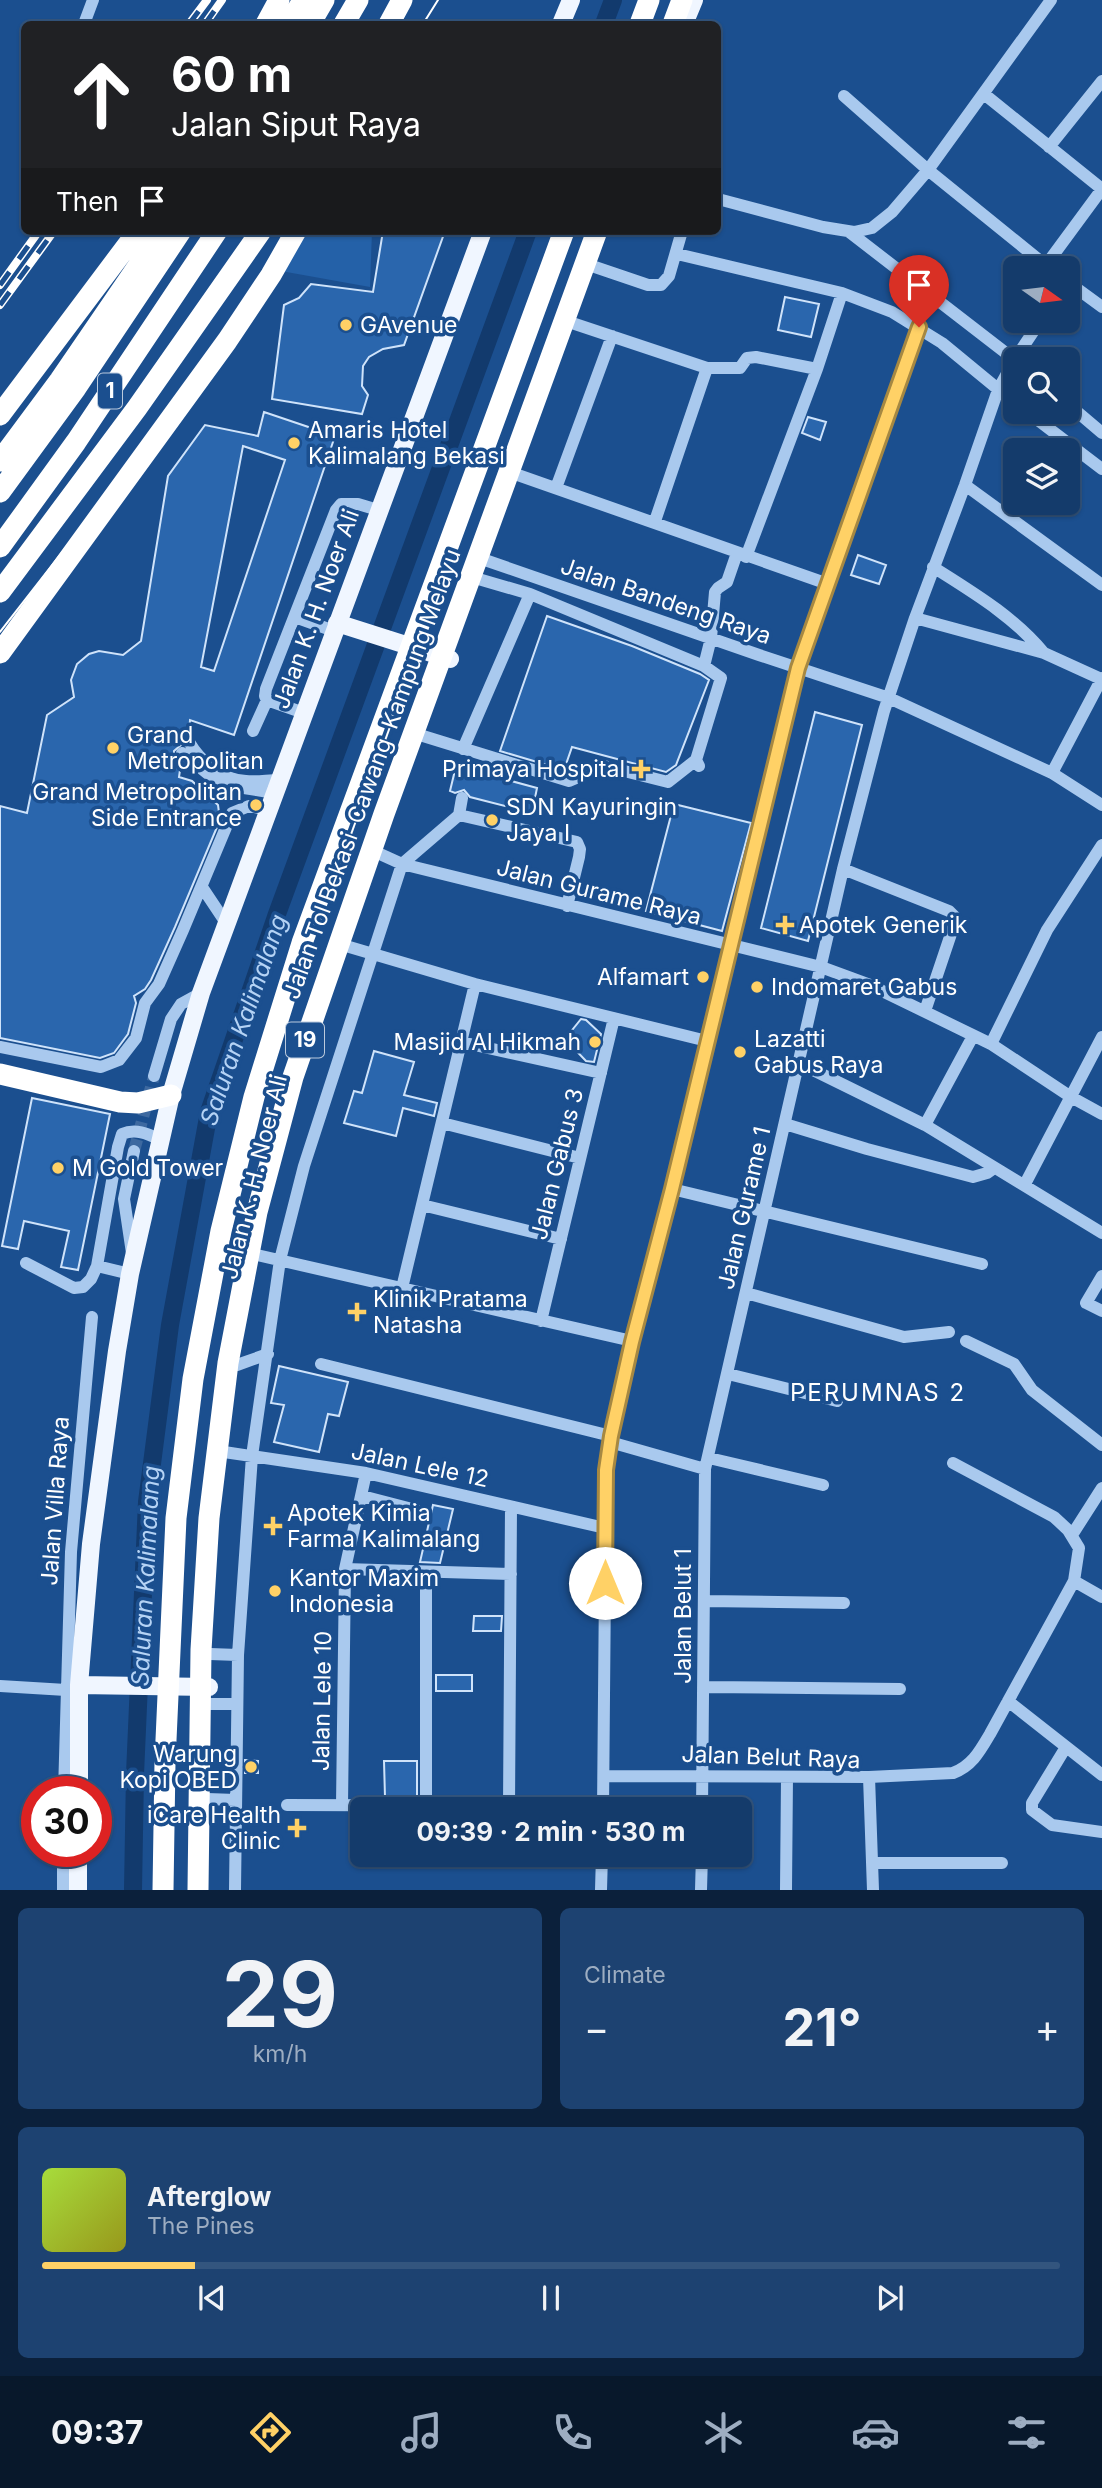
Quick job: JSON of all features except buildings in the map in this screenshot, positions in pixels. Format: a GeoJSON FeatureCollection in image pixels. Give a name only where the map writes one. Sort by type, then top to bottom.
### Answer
{"type":"FeatureCollection","features":[{"type":"Feature","properties":{"kind":"highway"},"geometry":{"type":"LineString","coordinates":[[268,21],[279,0]]}},
{"type":"Feature","properties":{"kind":"highway"},"geometry":{"type":"LineString","coordinates":[[291,21],[303,0]]}},
{"type":"Feature","properties":{"kind":"highway"},"geometry":{"type":"LineString","coordinates":[[312,21],[324,0]]}},
{"type":"Feature","properties":{"kind":"highway"},"geometry":{"type":"LineString","coordinates":[[346,21],[358,0]]}},
{"type":"Feature","properties":{"kind":"highway"},"geometry":{"type":"LineString","coordinates":[[391,21],[402,0]]}},
{"type":"Feature","properties":{"kind":"highway"},"geometry":{"type":"LineString","coordinates":[[641,21],[649,0]]}},
{"type":"Feature","properties":{"kind":"highway"},"geometry":{"type":"LineString","coordinates":[[674,21],[682,0]]}},
{"type":"Feature","properties":{"kind":"highway"},"geometry":{"type":"LineString","coordinates":[[0,415],[135,235]]}},
{"type":"Feature","properties":{"kind":"highway","name":"1"},"geometry":{"type":"LineString","coordinates":[[0,461],[60,380],[159,235]]}},
{"type":"Feature","properties":{"kind":"highway","name":"1"},"geometry":{"type":"LineString","coordinates":[[0,492],[76,388],[178,235]]}},
{"type":"Feature","properties":{"kind":"highway","name":"1"},"geometry":{"type":"LineString","coordinates":[[0,547],[76,442],[214,235]]}},
{"type":"Feature","properties":{"kind":"highway"},"geometry":{"type":"LineString","coordinates":[[0,592],[137,408],[258,235]]}},
{"type":"Feature","properties":{"kind":"highway"},"geometry":{"type":"LineString","coordinates":[[0,653],[227,341],[294,235]]}},
{"type":"Feature","properties":{"kind":"highway","name":"Jalan Tol Bekasi–Cawang–Kampung Melayu"},"geometry":{"type":"LineString","coordinates":[[163,1889],[165,1762],[176,1518],[193,1379],[221,1231],[254,1097],[302,943],[563,235]]}},
{"type":"Feature","properties":{"kind":"highway","name":"Jalan Tol Bekasi–Cawang–Kampung Melayu"},"geometry":{"type":"LineString","coordinates":[[198,1889],[201,1650],[209,1518],[228,1363],[257,1212],[293,1077],[356,893],[596,235]]}},
{"type":"Feature","properties":{"kind":"highway"},"geometry":{"type":"LineString","coordinates":[[0,402],[69,325]]}},
{"type":"Feature","properties":{"kind":"highway"},"geometry":{"type":"LineString","coordinates":[[0,1074],[120,1102],[138,1103],[171,1095]]}},
{"type":"Feature","properties":{"kind":"main road"},"geometry":{"type":"LineString","coordinates":[[562,21],[571,0]]}},
{"type":"Feature","properties":{"kind":"main road"},"geometry":{"type":"LineString","coordinates":[[685,21],[694,0]]}},
{"type":"Feature","properties":{"kind":"main road","name":"Jalan K. H. Noer Ali"},"geometry":{"type":"LineString","coordinates":[[78,1776],[73,1687],[117,1351],[132,1269],[171,1095],[201,993],[226,923],[304,713],[343,630],[378,510],[482,235]]}},
{"type":"Feature","properties":{"kind":"main road","name":"Jalan K. H. Noer Ali"},"geometry":{"type":"LineString","coordinates":[[205,1889],[210,1654],[224,1452],[257,1255],[283,1146],[346,946],[448,665],[475,578],[604,235]]}},
{"type":"Feature","properties":{"kind":"main road"},"geometry":{"type":"LineString","coordinates":[[343,630],[448,665]]}},
{"type":"Feature","properties":{"kind":"main road"},"geometry":{"type":"LineString","coordinates":[[73,1687],[170,1687],[209,1695]]}},
{"type":"Feature","properties":{"kind":"main road"},"geometry":{"type":"LineString","coordinates":[[78,1867],[78,1889]]}},
{"type":"Feature","properties":{"kind":"street"},"geometry":{"type":"LineString","coordinates":[[85,21],[93,0]]}},
{"type":"Feature","properties":{"kind":"street"},"geometry":{"type":"LineString","coordinates":[[721,200],[823,227],[848,231],[872,228],[892,212],[928,170],[1051,0]]}},
{"type":"Feature","properties":{"kind":"street"},"geometry":{"type":"LineString","coordinates":[[1049,147],[1102,81]]}},
{"type":"Feature","properties":{"kind":"street"},"geometry":{"type":"LineString","coordinates":[[984,94],[1102,189],[1056,256]]}},
{"type":"Feature","properties":{"kind":"street"},"geometry":{"type":"LineString","coordinates":[[844,96],[928,170],[1034,256]]}},
{"type":"Feature","properties":{"kind":"street"},"geometry":{"type":"LineString","coordinates":[[848,231],[1003,358]]}},
{"type":"Feature","properties":{"kind":"street"},"geometry":{"type":"LineString","coordinates":[[592,266],[644,284],[658,286],[669,276],[681,235]]}},
{"type":"Feature","properties":{"kind":"street"},"geometry":{"type":"LineString","coordinates":[[678,251],[842,293],[892,312],[942,343],[1003,394]]}},
{"type":"Feature","properties":{"kind":"street"},"geometry":{"type":"LineString","coordinates":[[1080,291],[1102,307]]}},
{"type":"Feature","properties":{"kind":"street"},"geometry":{"type":"LineString","coordinates":[[704,666],[715,592],[727,582],[741,555],[817,369],[842,293]]}},
{"type":"Feature","properties":{"kind":"street"},"geometry":{"type":"LineString","coordinates":[[572,323],[707,368],[740,368],[747,358],[756,357],[817,369]]}},
{"type":"Feature","properties":{"kind":"street"},"geometry":{"type":"LineString","coordinates":[[603,1797],[606,1470],[611,1439],[632,1342],[672,1189],[798,668],[919,327]]}},
{"type":"Feature","properties":{"kind":"street"},"geometry":{"type":"LineString","coordinates":[[556,488],[612,336]]}},
{"type":"Feature","properties":{"kind":"street"},"geometry":{"type":"LineString","coordinates":[[655,522],[707,368]]}},
{"type":"Feature","properties":{"kind":"street","name":"Jalan Gurame 1"},"geometry":{"type":"LineString","coordinates":[[707,1464],[843,869],[889,698],[933,567],[1003,381]]}},
{"type":"Feature","properties":{"kind":"street"},"geometry":{"type":"LineString","coordinates":[[1080,414],[1102,433]]}},
{"type":"Feature","properties":{"kind":"street"},"geometry":{"type":"LineString","coordinates":[[1043,424],[1102,469]]}},
{"type":"Feature","properties":{"kind":"street"},"geometry":{"type":"LineString","coordinates":[[515,474],[828,584]]}},
{"type":"Feature","properties":{"kind":"street"},"geometry":{"type":"LineString","coordinates":[[965,485],[1102,585]]}},
{"type":"Feature","properties":{"kind":"street"},"geometry":{"type":"LineString","coordinates":[[253,731],[267,700],[266,689],[336,510],[341,504],[348,503],[378,510]]}},
{"type":"Feature","properties":{"kind":"street","name":"Jalan Bandeng Raya"},"geometry":{"type":"LineString","coordinates":[[482,559],[889,698],[1052,773],[1102,805]]}},
{"type":"Feature","properties":{"kind":"street"},"geometry":{"type":"LineString","coordinates":[[933,567],[981,597],[1024,630],[1044,653]]}},
{"type":"Feature","properties":{"kind":"street"},"geometry":{"type":"LineString","coordinates":[[423,736],[569,781],[604,766],[668,782],[698,763],[721,678],[704,666],[530,594],[475,578]]}},
{"type":"Feature","properties":{"kind":"street"},"geometry":{"type":"LineString","coordinates":[[463,750],[530,594]]}},
{"type":"Feature","properties":{"kind":"street"},"geometry":{"type":"LineString","coordinates":[[297,613],[343,630]]}},
{"type":"Feature","properties":{"kind":"street"},"geometry":{"type":"LineString","coordinates":[[915,618],[1044,653],[1102,679],[1052,773]]}},
{"type":"Feature","properties":{"kind":"street"},"geometry":{"type":"LineString","coordinates":[[267,700],[304,713]]}},
{"type":"Feature","properties":{"kind":"street"},"geometry":{"type":"LineString","coordinates":[[185,748],[220,772],[245,781],[277,786],[244,788],[217,781],[185,748]]}},
{"type":"Feature","properties":{"kind":"street"},"geometry":{"type":"LineString","coordinates":[[243,807],[244,788]]}},
{"type":"Feature","properties":{"kind":"street"},"geometry":{"type":"LineString","coordinates":[[235,1889],[238,1656],[244,1562],[252,1456],[280,1260],[304,1166],[402,864],[459,815],[462,798]]}},
{"type":"Feature","properties":{"kind":"street"},"geometry":{"type":"LineString","coordinates":[[0,1046],[101,1067],[119,1059],[136,1038],[145,1003],[159,984],[232,813],[243,807],[254,806],[268,810]]}},
{"type":"Feature","properties":{"kind":"street"},"geometry":{"type":"LineString","coordinates":[[459,815],[577,842],[579,857],[567,906]]}},
{"type":"Feature","properties":{"kind":"street"},"geometry":{"type":"LineString","coordinates":[[991,1044],[1047,930],[1102,845]]}},
{"type":"Feature","properties":{"kind":"street","name":"Jalan Gurame Raya"},"geometry":{"type":"LineString","coordinates":[[380,854],[402,864],[821,967],[870,985],[991,1044],[1071,1097],[1102,1114]]}},
{"type":"Feature","properties":{"kind":"street"},"geometry":{"type":"LineString","coordinates":[[843,869],[949,911],[955,917],[956,922],[925,1012]]}},
{"type":"Feature","properties":{"kind":"street"},"geometry":{"type":"LineString","coordinates":[[202,887],[226,923]]}},
{"type":"Feature","properties":{"kind":"street"},"geometry":{"type":"LineString","coordinates":[[346,946],[475,984],[707,1041]]}},
{"type":"Feature","properties":{"kind":"street"},"geometry":{"type":"LineString","coordinates":[[402,1288],[475,984]]}},
{"type":"Feature","properties":{"kind":"street"},"geometry":{"type":"LineString","coordinates":[[155,1076],[171,1019],[181,1004],[201,993]]}},
{"type":"Feature","properties":{"kind":"street","name":"Jalan Gabus 3"},"geometry":{"type":"LineString","coordinates":[[541,1321],[614,1018]]}},
{"type":"Feature","properties":{"kind":"street"},"geometry":{"type":"LineString","coordinates":[[925,1125],[973,1035]]}},
{"type":"Feature","properties":{"kind":"street"},"geometry":{"type":"LineString","coordinates":[[1025,1184],[1102,1037]]}},
{"type":"Feature","properties":{"kind":"street"},"geometry":{"type":"LineString","coordinates":[[461,1042],[601,1073]]}},
{"type":"Feature","properties":{"kind":"street"},"geometry":{"type":"LineString","coordinates":[[799,1063],[925,1125],[1102,1233]]}},
{"type":"Feature","properties":{"kind":"street"},"geometry":{"type":"LineString","coordinates":[[442,1123],[580,1158]]}},
{"type":"Feature","properties":{"kind":"street"},"geometry":{"type":"LineString","coordinates":[[785,1124],[972,1177],[994,1168]]}},
{"type":"Feature","properties":{"kind":"street"},"geometry":{"type":"LineString","coordinates":[[26,1263],[74,1288],[83,1287],[91,1279],[97,1266],[122,1134],[130,1131],[144,1133],[161,1140]]}},
{"type":"Feature","properties":{"kind":"street"},"geometry":{"type":"LineString","coordinates":[[97,1266],[132,1269],[124,1199],[134,1150]]}},
{"type":"Feature","properties":{"kind":"street"},"geometry":{"type":"LineString","coordinates":[[672,1189],[982,1264]]}},
{"type":"Feature","properties":{"kind":"street"},"geometry":{"type":"LineString","coordinates":[[422,1205],[561,1239]]}},
{"type":"Feature","properties":{"kind":"street"},"geometry":{"type":"LineString","coordinates":[[257,1255],[632,1342]]}},
{"type":"Feature","properties":{"kind":"street"},"geometry":{"type":"LineString","coordinates":[[1102,1276],[1086,1303],[1102,1311]]}},
{"type":"Feature","properties":{"kind":"street"},"geometry":{"type":"LineString","coordinates":[[746,1293],[904,1337],[949,1332]]}},
{"type":"Feature","properties":{"kind":"street","name":"Jalan Villa Raya"},"geometry":{"type":"LineString","coordinates":[[65,1776],[73,1687],[71,1552],[92,1317]]}},
{"type":"Feature","properties":{"kind":"street"},"geometry":{"type":"LineString","coordinates":[[966,1341],[1013,1364],[1032,1390],[1102,1445]]}},
{"type":"Feature","properties":{"kind":"street"},"geometry":{"type":"LineString","coordinates":[[237,1365],[268,1354]]}},
{"type":"Feature","properties":{"kind":"street"},"geometry":{"type":"LineString","coordinates":[[321,1364],[707,1464],[822,1485]]}},
{"type":"Feature","properties":{"kind":"street"},"geometry":{"type":"LineString","coordinates":[[728,1374],[837,1401]]}},
{"type":"Feature","properties":{"kind":"street","name":"Jalan Lele 12"},"geometry":{"type":"LineString","coordinates":[[224,1452],[366,1474],[605,1528]]}},
{"type":"Feature","properties":{"kind":"street"},"geometry":{"type":"LineString","coordinates":[[869,1777],[953,1773],[964,1769],[981,1750],[1074,1581],[1079,1548],[1072,1535],[1054,1517],[953,1462]]}},
{"type":"Feature","properties":{"kind":"street","name":"Jalan Belut 1"},"geometry":{"type":"LineString","coordinates":[[702,1797],[707,1464]]}},
{"type":"Feature","properties":{"kind":"street","name":"Jalan Lele 10"},"geometry":{"type":"LineString","coordinates":[[342,1805],[345,1569],[366,1474]]}},
{"type":"Feature","properties":{"kind":"street"},"geometry":{"type":"LineString","coordinates":[[1072,1535],[1102,1488]]}},
{"type":"Feature","properties":{"kind":"street"},"geometry":{"type":"LineString","coordinates":[[362,1496],[416,1510]]}},
{"type":"Feature","properties":{"kind":"street"},"geometry":{"type":"LineString","coordinates":[[509,1797],[512,1507]]}},
{"type":"Feature","properties":{"kind":"street"},"geometry":{"type":"LineString","coordinates":[[345,1569],[511,1574]]}},
{"type":"Feature","properties":{"kind":"street"},"geometry":{"type":"LineString","coordinates":[[426,1573],[426,1797]]}},
{"type":"Feature","properties":{"kind":"street"},"geometry":{"type":"LineString","coordinates":[[1074,1581],[1102,1597]]}},
{"type":"Feature","properties":{"kind":"street"},"geometry":{"type":"LineString","coordinates":[[704,1601],[844,1603]]}},
{"type":"Feature","properties":{"kind":"street"},"geometry":{"type":"LineString","coordinates":[[210,1654],[238,1656]]}},
{"type":"Feature","properties":{"kind":"street"},"geometry":{"type":"LineString","coordinates":[[0,1686],[73,1687]]}},
{"type":"Feature","properties":{"kind":"street"},"geometry":{"type":"LineString","coordinates":[[703,1687],[900,1689]]}},
{"type":"Feature","properties":{"kind":"street"},"geometry":{"type":"LineString","coordinates":[[209,1695],[237,1704]]}},
{"type":"Feature","properties":{"kind":"street"},"geometry":{"type":"LineString","coordinates":[[1008,1701],[1102,1775]]}},
{"type":"Feature","properties":{"kind":"street"},"geometry":{"type":"LineString","coordinates":[[1066,1747],[1032,1802],[1031,1810],[1052,1825],[1102,1832]]}},
{"type":"Feature","properties":{"kind":"street","name":"Jalan Belut Raya"},"geometry":{"type":"LineString","coordinates":[[604,1776],[869,1777],[873,1889]]}},
{"type":"Feature","properties":{"kind":"street"},"geometry":{"type":"LineString","coordinates":[[786,1889],[787,1777]]}},
{"type":"Feature","properties":{"kind":"street"},"geometry":{"type":"LineString","coordinates":[[207,1799],[236,1800]]}},
{"type":"Feature","properties":{"kind":"street"},"geometry":{"type":"LineString","coordinates":[[287,1805],[350,1805]]}},
{"type":"Feature","properties":{"kind":"street"},"geometry":{"type":"LineString","coordinates":[[872,1863],[1002,1863]]}},
{"type":"Feature","properties":{"kind":"street"},"geometry":{"type":"LineString","coordinates":[[63,1867],[63,1889]]}},
{"type":"Feature","properties":{"kind":"street"},"geometry":{"type":"LineString","coordinates":[[601,1889],[602,1867]]}},
{"type":"Feature","properties":{"kind":"street"},"geometry":{"type":"LineString","coordinates":[[701,1889],[702,1867]]}},
{"type":"Feature","properties":{"kind":"shaded area"},"geometry":{"type":"Polygon","coordinates":[[[302,235],[372,235],[370,287],[281,271],[302,235]]]}},
{"type":"Feature","properties":{"kind":"waterway","name":"Saluran Kalimalang"},"geometry":{"type":"LineString","coordinates":[[605,21],[613,0]]}},
{"type":"Feature","properties":{"kind":"waterway","name":"Saluran Kalimalang"},"geometry":{"type":"LineString","coordinates":[[133,1890],[135,1774],[147,1502],[170,1325],[209,1112],[277,914],[527,235]]}},
{"type":"Feature","properties":{"kind":"tunnel"},"geometry":{"type":"LineString","coordinates":[[134,1151],[154,1076]]}},
{"type":"Feature","properties":{"kind":"tram line"},"geometry":{"type":"LineString","coordinates":[[425,21],[438,0]]}},
{"type":"Feature","properties":{"kind":"tram line"},"geometry":{"type":"LineString","coordinates":[[0,632],[177,405],[291,235]]}},
{"type":"Feature","properties":{"kind":"railway"},"geometry":{"type":"LineString","coordinates":[[191,21],[207,0]]}},
{"type":"Feature","properties":{"kind":"railway"},"geometry":{"type":"LineString","coordinates":[[207,21],[222,0]]}},
{"type":"Feature","properties":{"kind":"railway"},"geometry":{"type":"LineString","coordinates":[[0,285],[36,235]]}},
{"type":"Feature","properties":{"kind":"railway"},"geometry":{"type":"LineString","coordinates":[[0,305],[51,235]]}},
{"type":"Feature","properties":{"kind":"place","name":"GAvenue"},"geometry":{"type":"Point","coordinates":[346,325]}},
{"type":"Feature","properties":{"kind":"place","name":"Amaris Hotel Kalimalang Bekasi"},"geometry":{"type":"Point","coordinates":[294,443]}},
{"type":"Feature","properties":{"kind":"place","name":"Grand Metropolitan"},"geometry":{"type":"Point","coordinates":[113,748]}},
{"type":"Feature","properties":{"kind":"place","name":"Primaya Hospital"},"geometry":{"type":"Point","coordinates":[641,769]}},
{"type":"Feature","properties":{"kind":"place","name":"Grand Metropolitan Side Entrance"},"geometry":{"type":"Point","coordinates":[256,805]}},
{"type":"Feature","properties":{"kind":"place","name":"SDN Kayuringin Jaya I"},"geometry":{"type":"Point","coordinates":[492,820]}},
{"type":"Feature","properties":{"kind":"place","name":"Apotek Generik"},"geometry":{"type":"Point","coordinates":[785,925]}},
{"type":"Feature","properties":{"kind":"place","name":"Alfamart"},"geometry":{"type":"Point","coordinates":[703,977]}},
{"type":"Feature","properties":{"kind":"place","name":"Indomaret Gabus"},"geometry":{"type":"Point","coordinates":[757,987]}},
{"type":"Feature","properties":{"kind":"place","name":"Masjid Al Hikmah"},"geometry":{"type":"Point","coordinates":[595,1042]}},
{"type":"Feature","properties":{"kind":"place","name":"Lazatti Gabus Raya"},"geometry":{"type":"Point","coordinates":[740,1052]}},
{"type":"Feature","properties":{"kind":"place","name":"M Gold Tower"},"geometry":{"type":"Point","coordinates":[58,1168]}},
{"type":"Feature","properties":{"kind":"place","name":"Klinik Pratama Natasha"},"geometry":{"type":"Point","coordinates":[357,1312]}},
{"type":"Feature","properties":{"kind":"place","name":"Apotek Kimia Farma Kalimalang"},"geometry":{"type":"Point","coordinates":[273,1526]}},
{"type":"Feature","properties":{"kind":"place","name":"Kantor Maxim Indonesia"},"geometry":{"type":"Point","coordinates":[275,1591]}},
{"type":"Feature","properties":{"kind":"place","name":"Warung Kopi OBED"},"geometry":{"type":"Point","coordinates":[251,1767]}},
{"type":"Feature","properties":{"kind":"place","name":"iCare Health Clinic"},"geometry":{"type":"Point","coordinates":[297,1828]}},
{"type":"Feature","properties":{"kind":"district","name":"PERUMNAS 2"},"geometry":{"type":"Point","coordinates":[878,1393]}},
{"type":"Feature","properties":{"kind":"route"},"geometry":{"type":"LineString","coordinates":[[605,1583],[606,1470],[611,1436],[798,668],[919,327]]}}]}
